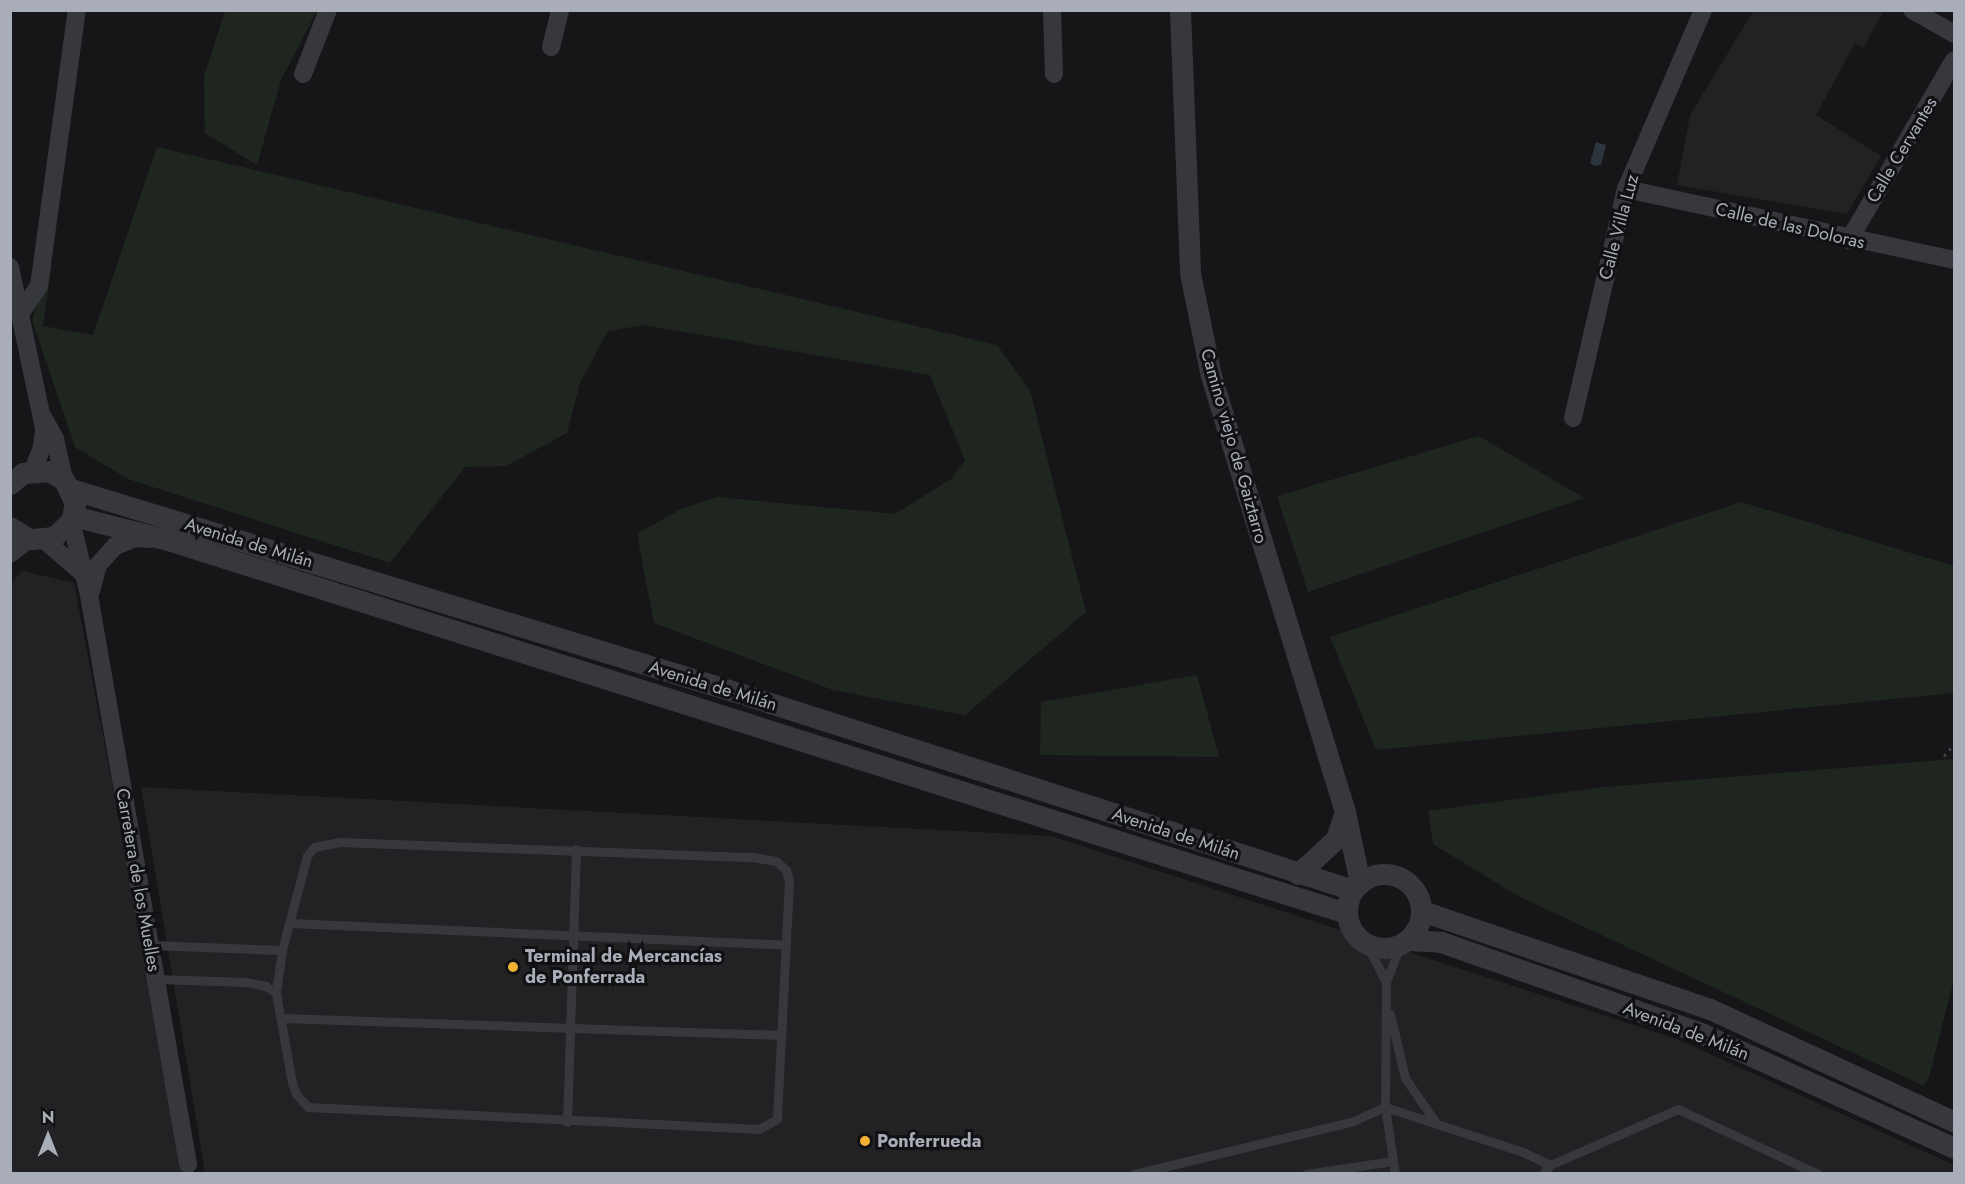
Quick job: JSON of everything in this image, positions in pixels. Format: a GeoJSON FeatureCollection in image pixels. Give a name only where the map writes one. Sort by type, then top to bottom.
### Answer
{"type":"FeatureCollection","features":[{"type":"Feature","properties":{"kind":"street"},"geometry":{"type":"LineString","coordinates":[[21,311],[39,286],[77,10]]}},
{"type":"Feature","properties":{"kind":"street"},"geometry":{"type":"LineString","coordinates":[[303,74],[328,10]]}},
{"type":"Feature","properties":{"kind":"street"},"geometry":{"type":"LineString","coordinates":[[551,47],[560,10]]}},
{"type":"Feature","properties":{"kind":"street"},"geometry":{"type":"LineString","coordinates":[[1052,10],[1054,74]]}},
{"type":"Feature","properties":{"kind":"street","name":"Camino viejo de Gaiztarro"},"geometry":{"type":"LineString","coordinates":[[1180,10],[1190,273],[1211,376],[1346,812],[1351,835],[1356,886]]}},
{"type":"Feature","properties":{"kind":"street","name":"Calle Villa Luz"},"geometry":{"type":"LineString","coordinates":[[1573,418],[1626,189],[1703,10]]}},
{"type":"Feature","properties":{"kind":"street"},"geometry":{"type":"LineString","coordinates":[[1912,10],[1954,34]]}},
{"type":"Feature","properties":{"kind":"street","name":"Calle Cervantes"},"geometry":{"type":"LineString","coordinates":[[1849,240],[1954,60]]}},
{"type":"Feature","properties":{"kind":"street","name":"Calle de las Doloras"},"geometry":{"type":"LineString","coordinates":[[1626,189],[1849,240],[1954,260]]}},
{"type":"Feature","properties":{"kind":"street"},"geometry":{"type":"LineString","coordinates":[[10,267],[42,414],[42,447],[33,470],[10,484]]}},
{"type":"Feature","properties":{"kind":"street"},"geometry":{"type":"LineString","coordinates":[[21,534],[54,537],[72,518],[68,484],[56,439],[42,414]]}},
{"type":"Feature","properties":{"kind":"street","name":"Avenida de Milán"},"geometry":{"type":"LineString","coordinates":[[33,470],[49,471],[68,484],[736,692],[1298,874],[1356,886]]}},
{"type":"Feature","properties":{"kind":"street","name":"Avenida de Milán"},"geometry":{"type":"LineString","coordinates":[[72,518],[168,540],[1346,913]]}},
{"type":"Feature","properties":{"kind":"street","name":"Carretera de los Muelles"},"geometry":{"type":"LineString","coordinates":[[72,518],[86,576],[188,1164]]}},
{"type":"Feature","properties":{"kind":"street"},"geometry":{"type":"LineString","coordinates":[[10,554],[21,534]]}},
{"type":"Feature","properties":{"kind":"street"},"geometry":{"type":"LineString","coordinates":[[21,534],[86,576]]}},
{"type":"Feature","properties":{"kind":"street","name":"Carretera de los Muelles"},"geometry":{"type":"LineString","coordinates":[[89,595],[98,565],[115,546],[136,538],[168,540]]}},
{"type":"Feature","properties":{"kind":"street"},"geometry":{"type":"LineString","coordinates":[[1298,874],[1336,839],[1346,812]]}},
{"type":"Feature","properties":{"kind":"street","name":"Camino viejo de Gaiztarro"},"geometry":{"type":"LineString","coordinates":[[1351,835],[1381,873]]}},
{"type":"Feature","properties":{"kind":"street"},"geometry":{"type":"LineString","coordinates":[[1381,873],[1409,884],[1420,899],[1422,911],[1417,930],[1404,943],[1384,949],[1366,943],[1349,926],[1346,913],[1356,886],[1381,873]]}},
{"type":"Feature","properties":{"kind":"street","name":"Avenida de Milán"},"geometry":{"type":"LineString","coordinates":[[1422,911],[1710,1009],[1954,1122]]}},
{"type":"Feature","properties":{"kind":"street","name":"Avenida de Milán"},"geometry":{"type":"LineString","coordinates":[[1404,943],[1441,942],[1703,1034],[1954,1148]]}},
{"type":"Feature","properties":{"kind":"lane"},"geometry":{"type":"LineString","coordinates":[[327,843],[576,849],[777,861],[786,870],[789,881],[777,1119],[759,1129],[567,1122],[308,1107],[296,1094],[292,1083],[276,993],[282,950],[290,923],[307,856],[314,847],[327,843]]}},
{"type":"Feature","properties":{"kind":"lane"},"geometry":{"type":"LineString","coordinates":[[567,1122],[576,849]]}},
{"type":"Feature","properties":{"kind":"lane"},"geometry":{"type":"LineString","coordinates":[[290,923],[786,945]]}},
{"type":"Feature","properties":{"kind":"lane"},"geometry":{"type":"LineString","coordinates":[[1366,943],[1386,982]]}},
{"type":"Feature","properties":{"kind":"lane"},"geometry":{"type":"LineString","coordinates":[[1395,1173],[1385,1107],[1386,982],[1404,943]]}},
{"type":"Feature","properties":{"kind":"lane"},"geometry":{"type":"LineString","coordinates":[[150,945],[282,950]]}},
{"type":"Feature","properties":{"kind":"lane"},"geometry":{"type":"LineString","coordinates":[[156,979],[246,982],[266,986],[276,993]]}},
{"type":"Feature","properties":{"kind":"lane"},"geometry":{"type":"LineString","coordinates":[[1386,994],[1405,1078],[1437,1124]]}},
{"type":"Feature","properties":{"kind":"lane"},"geometry":{"type":"LineString","coordinates":[[282,1018],[782,1035]]}},
{"type":"Feature","properties":{"kind":"lane"},"geometry":{"type":"LineString","coordinates":[[1134,1173],[1351,1122],[1385,1107],[1550,1165]]}},
{"type":"Feature","properties":{"kind":"lane"},"geometry":{"type":"LineString","coordinates":[[1543,1173],[1550,1165],[1678,1109],[1818,1173]]}},
{"type":"Feature","properties":{"kind":"lane"},"geometry":{"type":"LineString","coordinates":[[1306,1173],[1393,1161]]}},
{"type":"Feature","properties":{"kind":"path"},"geometry":{"type":"LineString","coordinates":[[1944,756],[1954,744]]}},
{"type":"Feature","properties":{"kind":"shaded area"},"geometry":{"type":"Polygon","coordinates":[[[1754,10],[1883,12],[1863,48],[1855,43],[1816,115],[1881,156],[1847,214],[1677,185],[1690,115],[1754,10]]]}},
{"type":"Feature","properties":{"kind":"shaded area"},"geometry":{"type":"Polygon","coordinates":[[[225,11],[317,11],[281,80],[257,165],[205,133],[204,76],[225,11]]]}},
{"type":"Feature","properties":{"kind":"shaded area"},"geometry":{"type":"Polygon","coordinates":[[[1596,142],[1606,145],[1601,165],[1595,166],[1590,163],[1596,142]]]}},
{"type":"Feature","properties":{"kind":"shaded area"},"geometry":{"type":"Polygon","coordinates":[[[157,147],[997,345],[1030,390],[1086,612],[965,715],[833,690],[654,623],[637,534],[683,508],[718,497],[895,514],[951,479],[965,460],[930,375],[644,325],[608,331],[580,383],[567,433],[506,466],[465,467],[390,563],[128,479],[75,447],[32,320],[52,263],[43,326],[93,335],[157,147]]]}},
{"type":"Feature","properties":{"kind":"shaded area"},"geometry":{"type":"Polygon","coordinates":[[[1479,436],[1584,498],[1308,592],[1277,496],[1479,436]]]}},
{"type":"Feature","properties":{"kind":"shaded area"},"geometry":{"type":"Polygon","coordinates":[[[1741,502],[1954,566],[1954,693],[1376,750],[1330,637],[1741,502]]]}},
{"type":"Feature","properties":{"kind":"shaded area"},"geometry":{"type":"Polygon","coordinates":[[[22,571],[74,583],[186,1173],[11,1174],[10,585],[22,571]]]}},
{"type":"Feature","properties":{"kind":"shaded area"},"geometry":{"type":"Polygon","coordinates":[[[1197,675],[1219,757],[1040,755],[1041,702],[1197,675]]]}},
{"type":"Feature","properties":{"kind":"shaded area"},"geometry":{"type":"Polygon","coordinates":[[[1954,759],[1954,979],[1929,1077],[1924,1086],[1518,896],[1433,844],[1428,811],[1604,787],[1954,759]]]}},
{"type":"Feature","properties":{"kind":"shaded area"},"geometry":{"type":"Polygon","coordinates":[[[141,787],[1051,836],[1677,1039],[1954,1165],[1954,1173],[205,1173],[141,787]]]}},
{"type":"Feature","properties":{"kind":"place","name":"Terminal de Mercancías de Ponferrada"},"geometry":{"type":"Point","coordinates":[513,967]}},
{"type":"Feature","properties":{"kind":"place","name":"Ponferrueda"},"geometry":{"type":"Point","coordinates":[865,1141]}}]}
